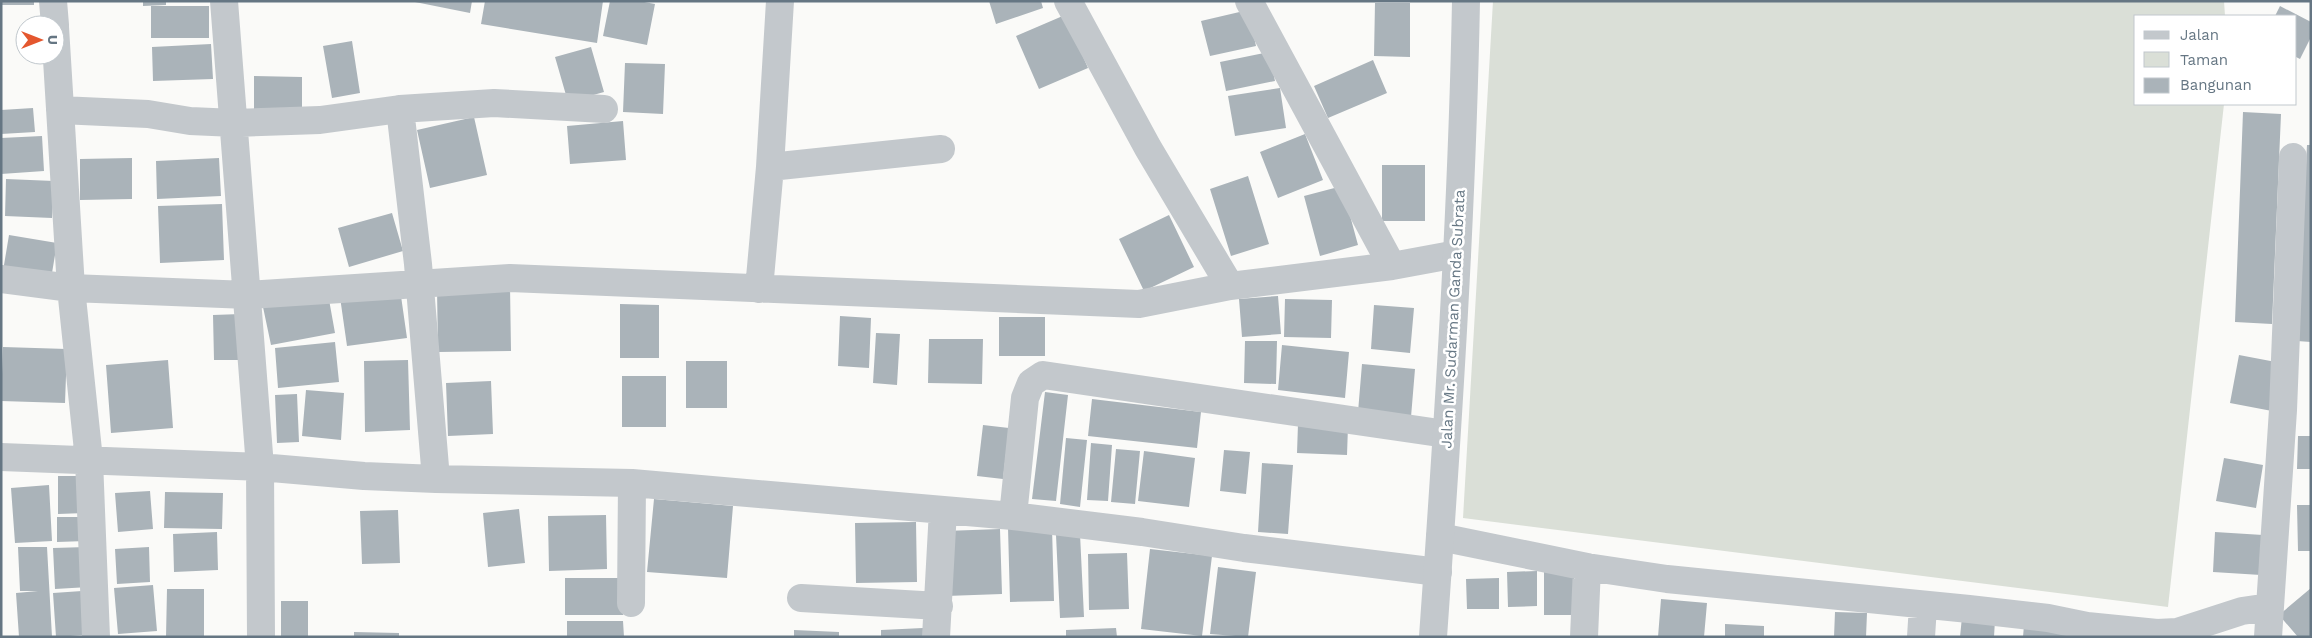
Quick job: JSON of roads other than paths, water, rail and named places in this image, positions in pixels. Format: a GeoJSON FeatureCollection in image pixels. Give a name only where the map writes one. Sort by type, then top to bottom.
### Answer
{"type":"FeatureCollection","features":[{"type":"Feature","properties":{"kind":"street"},"geometry":{"type":"LineString","coordinates":[[53,1],[54,15]]}},
{"type":"Feature","properties":{"kind":"street"},"geometry":{"type":"LineString","coordinates":[[224,1],[235,123],[260,466],[261,637]]}},
{"type":"Feature","properties":{"kind":"street"},"geometry":{"type":"LineString","coordinates":[[759,289],[770,167],[780,1]]}},
{"type":"Feature","properties":{"kind":"street"},"geometry":{"type":"LineString","coordinates":[[1068,1],[1148,148],[1230,286]]}},
{"type":"Feature","properties":{"kind":"street"},"geometry":{"type":"LineString","coordinates":[[1249,1],[1392,266]]}},
{"type":"Feature","properties":{"kind":"street","name":"Jalan Mr. Sudarman Ganda Subrata"},"geometry":{"type":"LineString","coordinates":[[1433,637],[1457,254],[1463,130],[1466,1]]}},
{"type":"Feature","properties":{"kind":"street"},"geometry":{"type":"LineString","coordinates":[[57,65],[71,288],[89,460],[96,637]]}},
{"type":"Feature","properties":{"kind":"street"},"geometry":{"type":"LineString","coordinates":[[60,110],[148,114],[190,120],[235,123],[320,120],[400,109],[494,103],[604,109]]}},
{"type":"Feature","properties":{"kind":"street"},"geometry":{"type":"LineString","coordinates":[[400,109],[436,479]]}},
{"type":"Feature","properties":{"kind":"street"},"geometry":{"type":"LineString","coordinates":[[770,167],[941,149]]}},
{"type":"Feature","properties":{"kind":"street"},"geometry":{"type":"LineString","coordinates":[[2268,637],[2283,410],[2292,157]]}},
{"type":"Feature","properties":{"kind":"street"},"geometry":{"type":"LineString","coordinates":[[1,278],[71,288],[248,295],[510,278],[1139,304],[1230,286],[1392,266],[1457,254]]}},
{"type":"Feature","properties":{"kind":"street"},"geometry":{"type":"LineString","coordinates":[[1013,516],[1025,398],[1031,383],[1043,375],[1446,434]]}},
{"type":"Feature","properties":{"kind":"street"},"geometry":{"type":"LineString","coordinates":[[1,457],[260,466],[364,476],[436,479],[632,483],[1013,516],[1142,532],[1244,548],[1438,572]]}},
{"type":"Feature","properties":{"kind":"street"},"geometry":{"type":"LineString","coordinates":[[631,602],[632,483]]}},
{"type":"Feature","properties":{"kind":"street"},"geometry":{"type":"LineString","coordinates":[[936,637],[943,510]]}},
{"type":"Feature","properties":{"kind":"street"},"geometry":{"type":"LineString","coordinates":[[1440,537],[1588,567],[1667,579],[2048,618],[2087,632],[2177,632],[2242,611],[2269,607]]}},
{"type":"Feature","properties":{"kind":"street"},"geometry":{"type":"LineString","coordinates":[[1584,637],[1588,567]]}},
{"type":"Feature","properties":{"kind":"street"},"geometry":{"type":"LineString","coordinates":[[801,598],[938,606]]}},
{"type":"Feature","properties":{"kind":"street"},"geometry":{"type":"LineString","coordinates":[[1921,637],[1923,606]]}}]}
